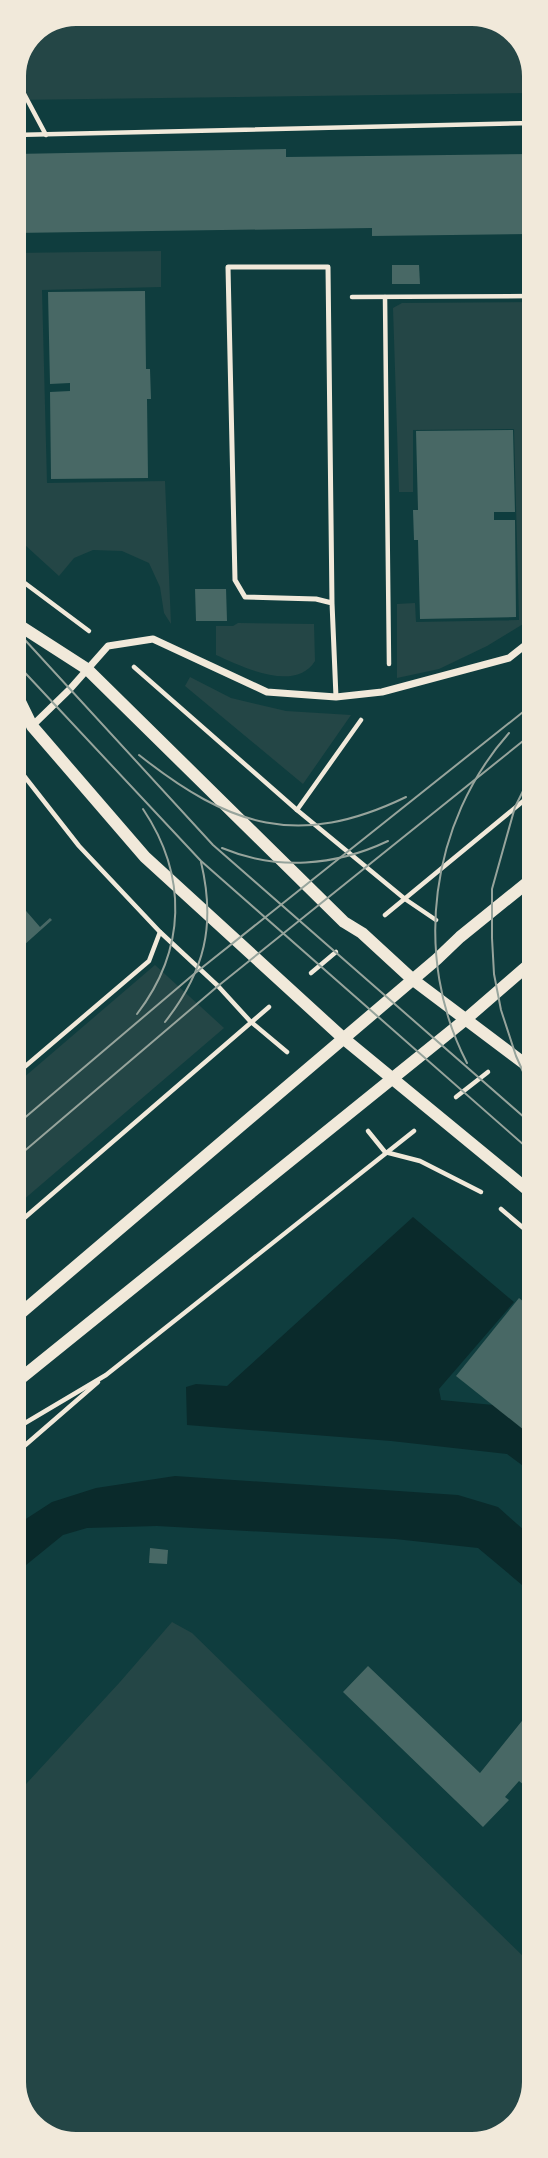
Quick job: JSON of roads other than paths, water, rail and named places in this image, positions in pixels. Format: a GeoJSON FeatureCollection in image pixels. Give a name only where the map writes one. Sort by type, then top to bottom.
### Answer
{"type":"FeatureCollection","features":[{"type":"Feature","properties":{"kind":"street"},"geometry":{"type":"LineString","coordinates":[[26,630],[87,668],[337,915],[362,933],[412,979],[522,1061]]}},
{"type":"Feature","properties":{"kind":"street"},"geometry":{"type":"LineString","coordinates":[[32,726],[108,646],[153,639],[267,692],[336,697],[385,690],[509,658],[522,648]]}},
{"type":"Feature","properties":{"kind":"street"},"geometry":{"type":"LineString","coordinates":[[26,714],[32,726],[145,857],[343,1038],[522,1185]]}},
{"type":"Feature","properties":{"kind":"street"},"geometry":{"type":"LineString","coordinates":[[26,1309],[522,887]]}},
{"type":"Feature","properties":{"kind":"street"},"geometry":{"type":"LineString","coordinates":[[26,1374],[466,1019],[522,971]]}},
{"type":"Feature","properties":{"kind":"lane"},"geometry":{"type":"LineString","coordinates":[[332,603],[316,599],[245,597],[235,580],[228,267],[328,267],[332,603],[336,697]]}},
{"type":"Feature","properties":{"kind":"tram line"},"geometry":{"type":"LineString","coordinates":[[26,641],[213,845],[522,1115]]}},
{"type":"Feature","properties":{"kind":"tram line"},"geometry":{"type":"LineString","coordinates":[[26,674],[201,861],[522,1143]]}},
{"type":"Feature","properties":{"kind":"tram line"},"geometry":{"type":"LineString","coordinates":[[26,1117],[194,974],[522,713]]}},
{"type":"Feature","properties":{"kind":"tram line"},"geometry":{"type":"LineString","coordinates":[[467,1063],[450,1022],[439,979],[435,935],[438,892],[446,849],[461,807],[482,768],[509,733]]}},
{"type":"Feature","properties":{"kind":"tram line"},"geometry":{"type":"LineString","coordinates":[[26,1150],[218,986],[522,742]]}},
{"type":"Feature","properties":{"kind":"tram line"},"geometry":{"type":"LineString","coordinates":[[139,755],[172,780],[204,799],[235,814],[266,823],[298,826],[332,822],[367,813],[406,797]]}},
{"type":"Feature","properties":{"kind":"tram line"},"geometry":{"type":"LineString","coordinates":[[522,793],[515,807],[492,889],[494,974],[501,1010],[522,1069]]}},
{"type":"Feature","properties":{"kind":"tram line"},"geometry":{"type":"LineString","coordinates":[[137,1014],[153,990],[165,964],[175,913],[174,886],[168,860],[158,834],[143,809]]}},
{"type":"Feature","properties":{"kind":"tram line"},"geometry":{"type":"LineString","coordinates":[[222,848],[264,860],[306,862],[347,856],[388,841]]}},
{"type":"Feature","properties":{"kind":"tram line"},"geometry":{"type":"LineString","coordinates":[[165,1022],[190,984],[204,946],[207,906],[201,862]]}}]}
